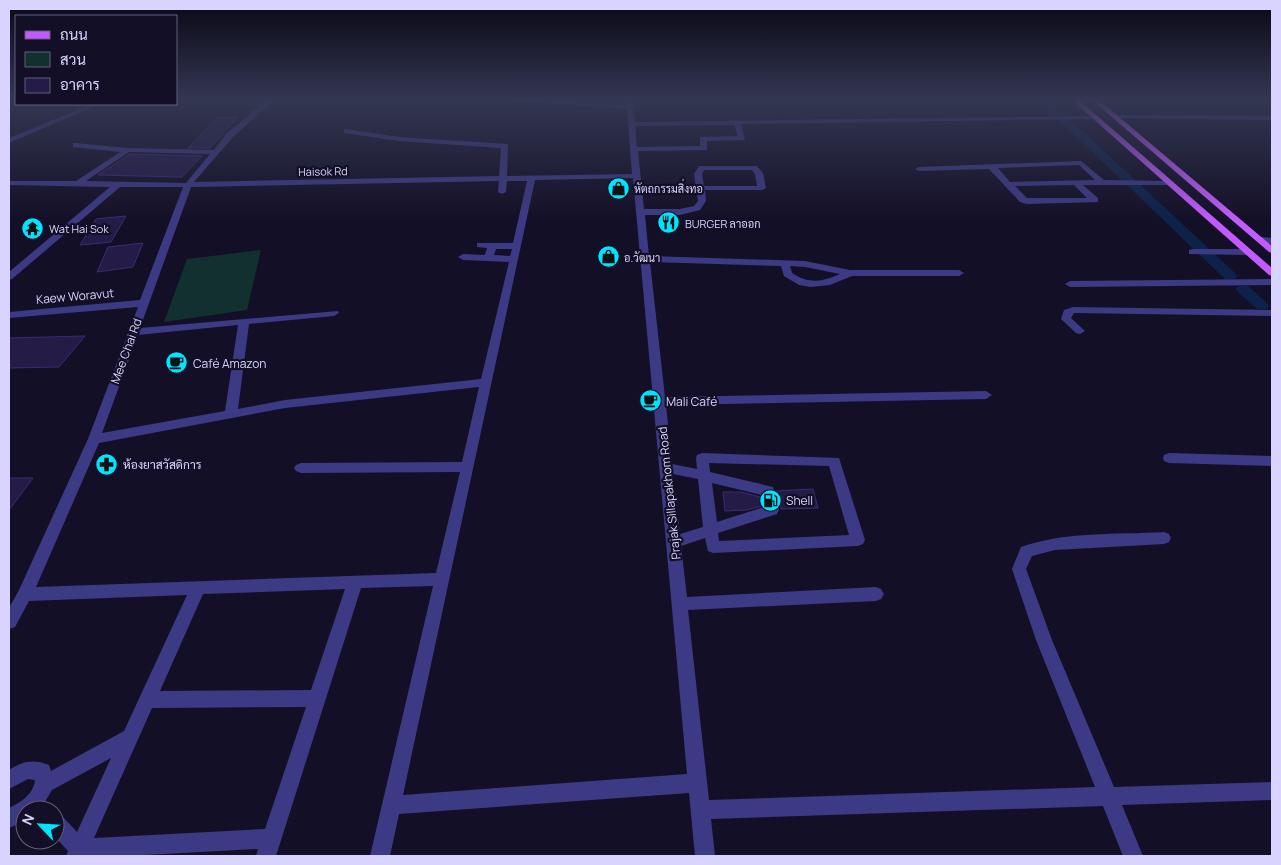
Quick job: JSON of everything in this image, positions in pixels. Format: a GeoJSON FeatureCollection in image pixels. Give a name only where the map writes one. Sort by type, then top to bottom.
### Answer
{"type":"FeatureCollection","features":[{"type":"Feature","properties":{"kind":"main road"},"geometry":{"type":"LineString","coordinates":[[1121,140],[1272,273]]}},
{"type":"Feature","properties":{"kind":"main road"},"geometry":{"type":"LineString","coordinates":[[1143,140],[1272,250]]}},
{"type":"Feature","properties":{"kind":"street","name":"Mee Chai Rd"},"geometry":{"type":"LineString","coordinates":[[9,622],[25,594],[94,439],[188,184],[225,140]]}},
{"type":"Feature","properties":{"kind":"street"},"geometry":{"type":"LineString","coordinates":[[420,140],[505,146],[502,192]]}},
{"type":"Feature","properties":{"kind":"street","name":"Prajak Sillapakhom Road"},"geometry":{"type":"LineString","coordinates":[[633,140],[705,856]]}},
{"type":"Feature","properties":{"kind":"street"},"geometry":{"type":"LineString","coordinates":[[634,149],[704,148],[703,140]]}},
{"type":"Feature","properties":{"kind":"street"},"geometry":{"type":"LineString","coordinates":[[76,145],[128,150],[213,152]]}},
{"type":"Feature","properties":{"kind":"street"},"geometry":{"type":"LineString","coordinates":[[78,184],[128,150]]}},
{"type":"Feature","properties":{"kind":"street"},"geometry":{"type":"LineString","coordinates":[[918,169],[1081,163],[1102,182]]}},
{"type":"Feature","properties":{"kind":"street"},"geometry":{"type":"LineString","coordinates":[[990,165],[1023,200],[1028,201],[1095,200],[1076,182]]}},
{"type":"Feature","properties":{"kind":"street"},"geometry":{"type":"LineString","coordinates":[[640,212],[691,210],[700,204],[701,188],[698,174],[699,170],[707,167],[754,168],[759,173],[762,188],[701,188]]}},
{"type":"Feature","properties":{"kind":"street","name":"Haisok Rd"},"geometry":{"type":"LineString","coordinates":[[9,183],[188,184],[637,176]]}},
{"type":"Feature","properties":{"kind":"street"},"geometry":{"type":"LineString","coordinates":[[380,856],[532,178]]}},
{"type":"Feature","properties":{"kind":"street"},"geometry":{"type":"LineString","coordinates":[[1008,184],[1076,182],[1170,183]]}},
{"type":"Feature","properties":{"kind":"street"},"geometry":{"type":"LineString","coordinates":[[9,276],[118,184]]}},
{"type":"Feature","properties":{"kind":"street"},"geometry":{"type":"LineString","coordinates":[[1261,240],[1272,240]]}},
{"type":"Feature","properties":{"kind":"street"},"geometry":{"type":"LineString","coordinates":[[480,245],[515,252]]}},
{"type":"Feature","properties":{"kind":"street"},"geometry":{"type":"LineString","coordinates":[[489,258],[492,246]]}},
{"type":"Feature","properties":{"kind":"street"},"geometry":{"type":"LineString","coordinates":[[463,257],[489,258],[515,252]]}},
{"type":"Feature","properties":{"kind":"street"},"geometry":{"type":"LineString","coordinates":[[1196,252],[1248,252]]}},
{"type":"Feature","properties":{"kind":"street"},"geometry":{"type":"LineString","coordinates":[[644,259],[805,264],[850,273],[959,273]]}},
{"type":"Feature","properties":{"kind":"street"},"geometry":{"type":"LineString","coordinates":[[785,263],[787,274],[805,284],[830,282],[850,273]]}},
{"type":"Feature","properties":{"kind":"street"},"geometry":{"type":"LineString","coordinates":[[1070,284],[1272,282]]}},
{"type":"Feature","properties":{"kind":"street","name":"Kaew Woravut"},"geometry":{"type":"LineString","coordinates":[[9,315],[144,303]]}},
{"type":"Feature","properties":{"kind":"street"},"geometry":{"type":"LineString","coordinates":[[1080,331],[1066,319],[1068,312],[1073,310],[1272,313]]}},
{"type":"Feature","properties":{"kind":"street"},"geometry":{"type":"LineString","coordinates":[[132,332],[244,323],[334,313]]}},
{"type":"Feature","properties":{"kind":"street"},"geometry":{"type":"LineString","coordinates":[[230,415],[244,323]]}},
{"type":"Feature","properties":{"kind":"street"},"geometry":{"type":"LineString","coordinates":[[94,439],[285,404],[486,382]]}},
{"type":"Feature","properties":{"kind":"street"},"geometry":{"type":"LineString","coordinates":[[659,401],[986,395]]}},
{"type":"Feature","properties":{"kind":"street"},"geometry":{"type":"LineString","coordinates":[[702,458],[834,461],[858,540],[713,547],[704,474],[702,458]]}},
{"type":"Feature","properties":{"kind":"street"},"geometry":{"type":"LineString","coordinates":[[1169,458],[1272,461]]}},
{"type":"Feature","properties":{"kind":"street"},"geometry":{"type":"LineString","coordinates":[[301,468],[467,467]]}},
{"type":"Feature","properties":{"kind":"street"},"geometry":{"type":"LineString","coordinates":[[666,467],[704,474],[768,491],[772,510],[674,542]]}},
{"type":"Feature","properties":{"kind":"street"},"geometry":{"type":"LineString","coordinates":[[1134,856],[1107,796],[1044,640],[1019,569],[1026,551],[1056,544],[1164,538]]}},
{"type":"Feature","properties":{"kind":"street"},"geometry":{"type":"LineString","coordinates":[[25,594],[442,579]]}},
{"type":"Feature","properties":{"kind":"street"},"geometry":{"type":"LineString","coordinates":[[78,852],[269,847],[355,582]]}},
{"type":"Feature","properties":{"kind":"street"},"geometry":{"type":"LineString","coordinates":[[78,852],[198,588]]}},
{"type":"Feature","properties":{"kind":"street"},"geometry":{"type":"LineString","coordinates":[[680,604],[876,594]]}},
{"type":"Feature","properties":{"kind":"street"},"geometry":{"type":"LineString","coordinates":[[147,700],[318,698]]}},
{"type":"Feature","properties":{"kind":"street"},"geometry":{"type":"LineString","coordinates":[[45,784],[131,737]]}},
{"type":"Feature","properties":{"kind":"street"},"geometry":{"type":"LineString","coordinates":[[9,780],[26,770],[34,769],[42,772],[45,777],[45,784],[36,800]]}},
{"type":"Feature","properties":{"kind":"street"},"geometry":{"type":"LineString","coordinates":[[392,804],[698,783]]}},
{"type":"Feature","properties":{"kind":"street"},"geometry":{"type":"LineString","coordinates":[[701,810],[1272,791]]}},
{"type":"Feature","properties":{"kind":"street"},"geometry":{"type":"LineString","coordinates":[[65,836],[78,852]]}},
{"type":"Feature","properties":{"kind":"green space"},"geometry":{"type":"Polygon","coordinates":[[[261,250],[247,310],[164,322],[187,259],[261,250]]]}},
{"type":"Feature","properties":{"kind":"building"},"geometry":{"type":"Polygon","coordinates":[[[195,140],[217,140],[210,148],[188,148],[195,140]]]}},
{"type":"Feature","properties":{"kind":"building"},"geometry":{"type":"Polygon","coordinates":[[[130,154],[202,156],[182,177],[98,175],[130,154]]]}},
{"type":"Feature","properties":{"kind":"building"},"geometry":{"type":"Polygon","coordinates":[[[126,216],[111,242],[80,245],[96,219],[126,216]]]}},
{"type":"Feature","properties":{"kind":"building"},"geometry":{"type":"Polygon","coordinates":[[[143,243],[133,267],[97,272],[108,247],[143,243]]]}},
{"type":"Feature","properties":{"kind":"building"},"geometry":{"type":"Polygon","coordinates":[[[85,336],[59,367],[9,368],[9,338],[85,336]]]}},
{"type":"Feature","properties":{"kind":"building"},"geometry":{"type":"Polygon","coordinates":[[[9,478],[33,478],[9,510],[9,478]]]}},
{"type":"Feature","properties":{"kind":"building"},"geometry":{"type":"Polygon","coordinates":[[[813,489],[818,508],[781,509],[776,491],[813,489]]]}},
{"type":"Feature","properties":{"kind":"building"},"geometry":{"type":"Polygon","coordinates":[[[723,492],[741,492],[760,497],[762,506],[747,510],[725,511],[723,492]]]}},
{"type":"Feature","properties":{"kind":"waterway"},"geometry":{"type":"LineString","coordinates":[[1086,140],[1230,276]]}},
{"type":"Feature","properties":{"kind":"waterway"},"geometry":{"type":"LineString","coordinates":[[1243,289],[1262,306]]}},
{"type":"Feature","properties":{"kind":"place","name":"หัตถกรรมสิ่งทอ"},"geometry":{"type":"Point","coordinates":[618,188]}},
{"type":"Feature","properties":{"kind":"place","name":"BURGER ลาออก"},"geometry":{"type":"Point","coordinates":[669,223]}},
{"type":"Feature","properties":{"kind":"place","name":"Wat Hai Sok"},"geometry":{"type":"Point","coordinates":[33,228]}},
{"type":"Feature","properties":{"kind":"place","name":"อ.วัฒนา"},"geometry":{"type":"Point","coordinates":[608,257]}},
{"type":"Feature","properties":{"kind":"place","name":"Café Amazon"},"geometry":{"type":"Point","coordinates":[177,363]}},
{"type":"Feature","properties":{"kind":"place","name":"Mali Café"},"geometry":{"type":"Point","coordinates":[650,401]}},
{"type":"Feature","properties":{"kind":"place","name":"ห้องยาสวัสดิการ"},"geometry":{"type":"Point","coordinates":[107,464]}},
{"type":"Feature","properties":{"kind":"place","name":"Shell"},"geometry":{"type":"Point","coordinates":[770,500]}}]}
